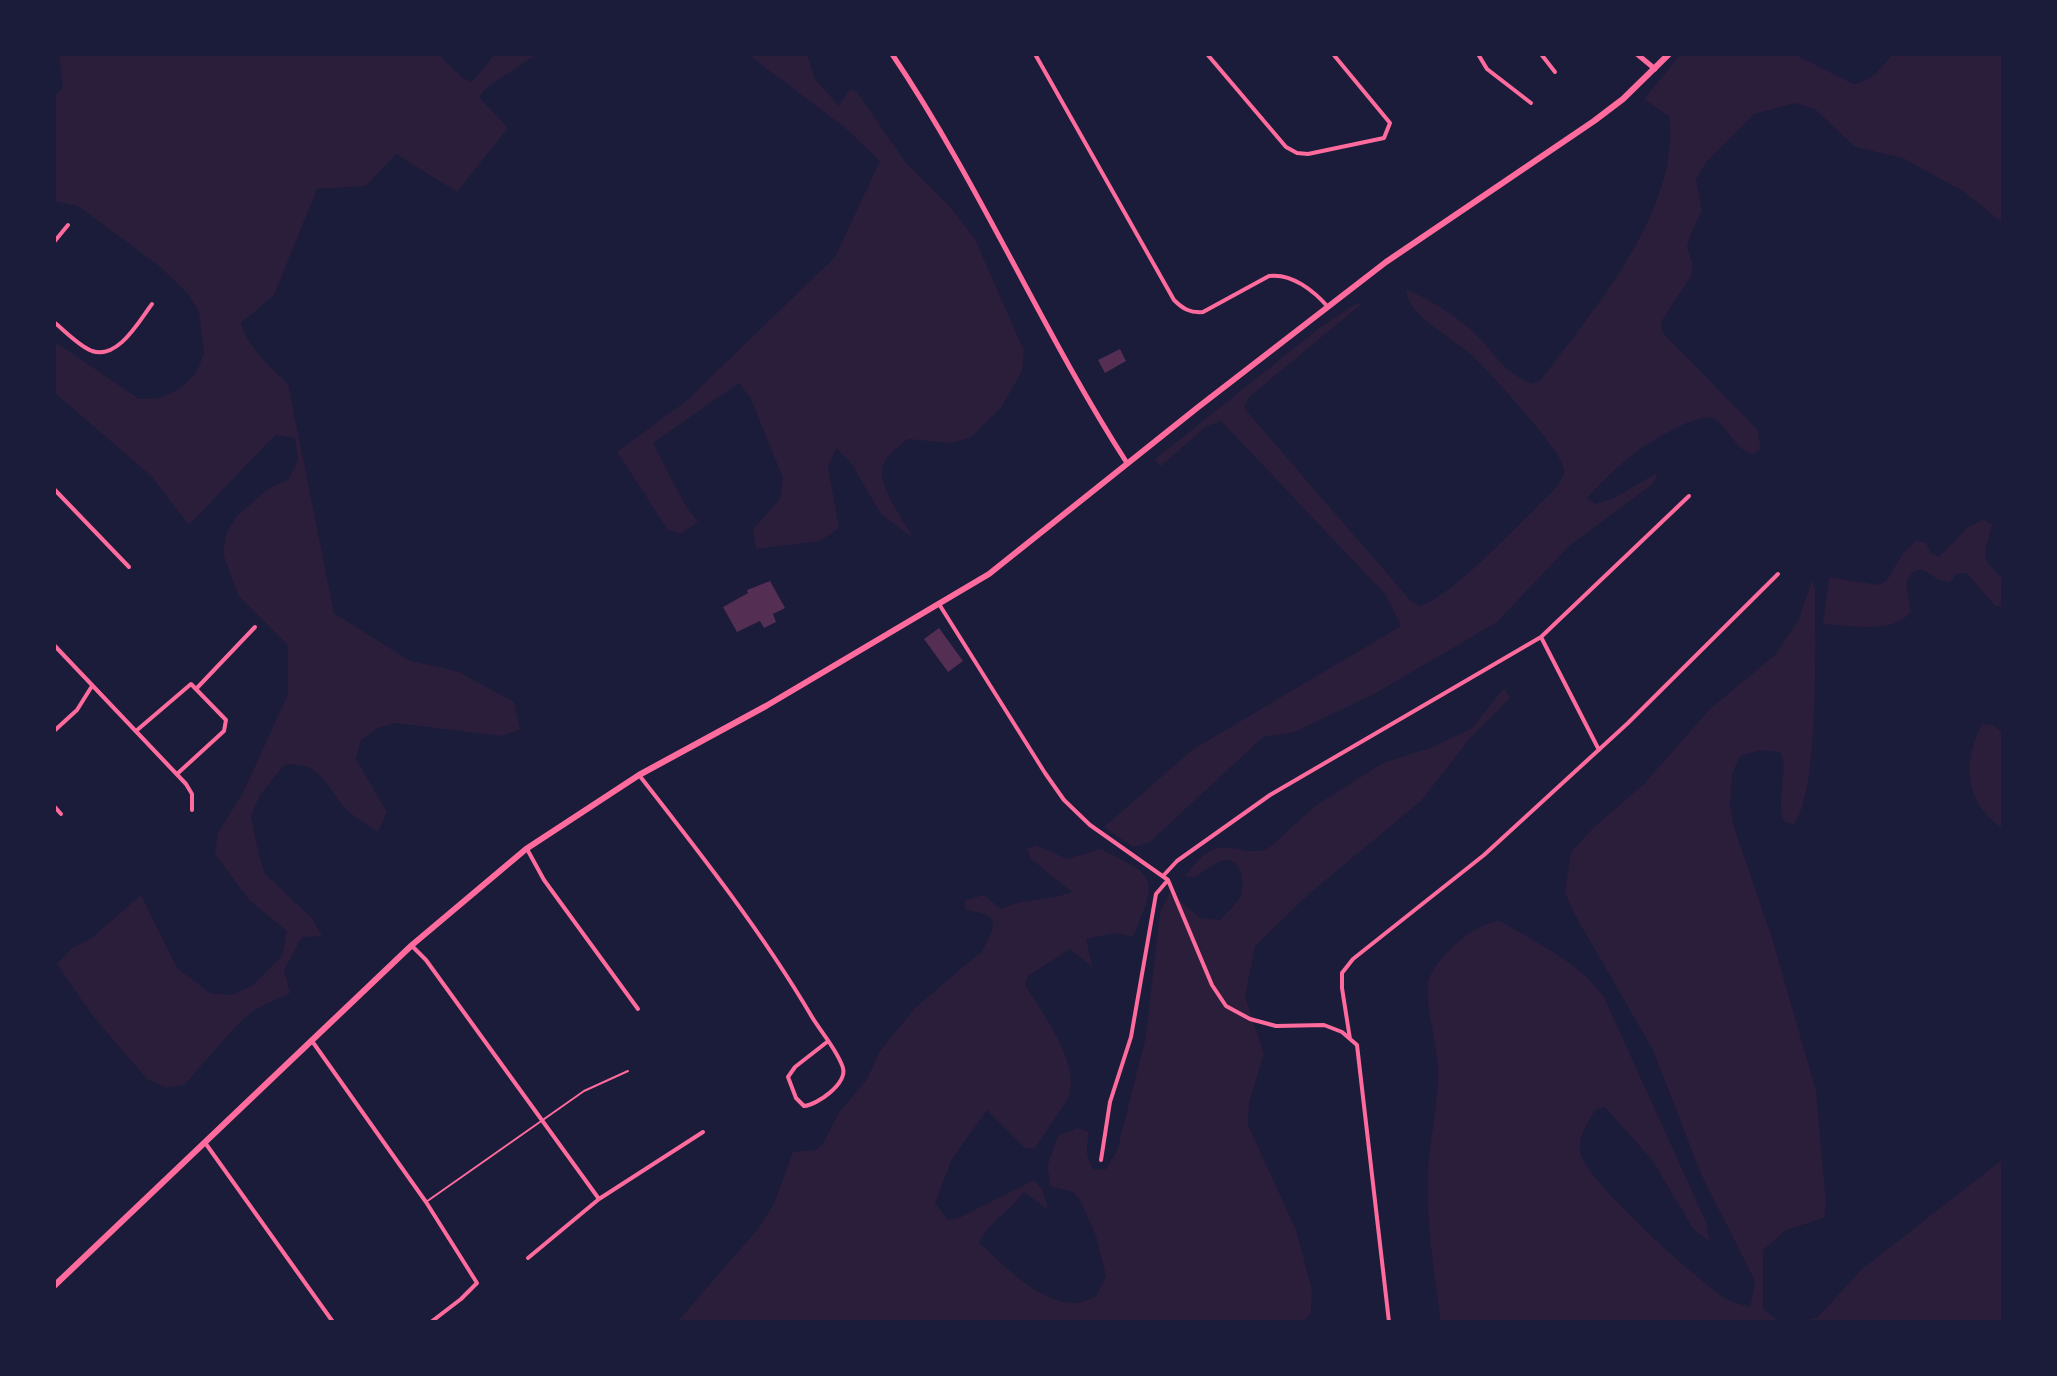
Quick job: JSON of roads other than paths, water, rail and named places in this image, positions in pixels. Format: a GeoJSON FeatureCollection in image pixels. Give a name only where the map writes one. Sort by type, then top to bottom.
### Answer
{"type":"FeatureCollection","features":[{"type":"Feature","properties":{"kind":"main road"},"geometry":{"type":"LineString","coordinates":[[54,1286],[206,1144],[411,945],[526,849],[639,776],[772,703],[989,574],[1328,308],[1455,214],[1594,121],[1670,54]]}},
{"type":"Feature","properties":{"kind":"street"},"geometry":{"type":"LineString","coordinates":[[892,54],[923,102],[969,182],[1086,399],[1127,464]]}},
{"type":"Feature","properties":{"kind":"street"},"geometry":{"type":"LineString","coordinates":[[1035,54],[1174,300],[1181,307],[1193,312],[1203,312],[1269,276],[1277,275],[1308,288],[1328,308]]}},
{"type":"Feature","properties":{"kind":"street"},"geometry":{"type":"LineString","coordinates":[[1207,54],[1286,147],[1297,153],[1308,154],[1384,138],[1390,123],[1333,54]]}},
{"type":"Feature","properties":{"kind":"street"},"geometry":{"type":"LineString","coordinates":[[1478,54],[1487,69],[1531,103]]}},
{"type":"Feature","properties":{"kind":"street"},"geometry":{"type":"LineString","coordinates":[[1541,54],[1555,72]]}},
{"type":"Feature","properties":{"kind":"street"},"geometry":{"type":"LineString","coordinates":[[1637,54],[1655,69]]}},
{"type":"Feature","properties":{"kind":"street"},"geometry":{"type":"LineString","coordinates":[[54,242],[68,225]]}},
{"type":"Feature","properties":{"kind":"street"},"geometry":{"type":"LineString","coordinates":[[54,322],[91,350],[101,352],[113,349],[133,330],[152,304]]}},
{"type":"Feature","properties":{"kind":"street"},"geometry":{"type":"LineString","coordinates":[[54,489],[129,567]]}},
{"type":"Feature","properties":{"kind":"street"},"geometry":{"type":"LineString","coordinates":[[1163,876],[1177,861],[1270,795],[1541,637],[1689,496]]}},
{"type":"Feature","properties":{"kind":"street"},"geometry":{"type":"LineString","coordinates":[[1351,1039],[1342,988],[1342,973],[1353,958],[1484,855],[1599,750],[1778,574]]}},
{"type":"Feature","properties":{"kind":"street"},"geometry":{"type":"LineString","coordinates":[[939,604],[1064,800],[1090,825],[1168,880],[1212,986],[1226,1006],[1250,1019],[1276,1026],[1324,1025],[1342,1032],[1357,1045],[1389,1322]]}},
{"type":"Feature","properties":{"kind":"street"},"geometry":{"type":"LineString","coordinates":[[196,689],[255,627]]}},
{"type":"Feature","properties":{"kind":"street"},"geometry":{"type":"LineString","coordinates":[[1541,637],[1599,750]]}},
{"type":"Feature","properties":{"kind":"street"},"geometry":{"type":"LineString","coordinates":[[54,645],[177,774],[192,794],[192,810]]}},
{"type":"Feature","properties":{"kind":"street"},"geometry":{"type":"LineString","coordinates":[[136,731],[190,684],[216,707],[227,724],[224,731],[177,774]]}},
{"type":"Feature","properties":{"kind":"street"},"geometry":{"type":"LineString","coordinates":[[54,731],[77,710],[92,686]]}},
{"type":"Feature","properties":{"kind":"street"},"geometry":{"type":"LineString","coordinates":[[639,776],[755,930],[827,1042],[843,1068],[843,1077],[839,1084],[810,1106],[804,1106],[796,1098],[788,1077],[795,1067],[827,1042]]}},
{"type":"Feature","properties":{"kind":"street"},"geometry":{"type":"LineString","coordinates":[[54,806],[61,814]]}},
{"type":"Feature","properties":{"kind":"street"},"geometry":{"type":"LineString","coordinates":[[526,849],[544,880],[638,1009]]}},
{"type":"Feature","properties":{"kind":"street"},"geometry":{"type":"LineString","coordinates":[[1101,1160],[1110,1102],[1131,1037],[1156,894],[1168,880]]}},
{"type":"Feature","properties":{"kind":"street"},"geometry":{"type":"LineString","coordinates":[[411,945],[426,960],[599,1199]]}},
{"type":"Feature","properties":{"kind":"street"},"geometry":{"type":"LineString","coordinates":[[312,1041],[426,1202],[477,1282],[461,1299],[431,1322]]}},
{"type":"Feature","properties":{"kind":"street"},"geometry":{"type":"LineString","coordinates":[[528,1258],[599,1199],[703,1132]]}},
{"type":"Feature","properties":{"kind":"street"},"geometry":{"type":"LineString","coordinates":[[206,1144],[333,1322]]}},
{"type":"Feature","properties":{"kind":"lane"},"geometry":{"type":"LineString","coordinates":[[426,1202],[540,1119],[584,1091],[628,1071]]}}]}
